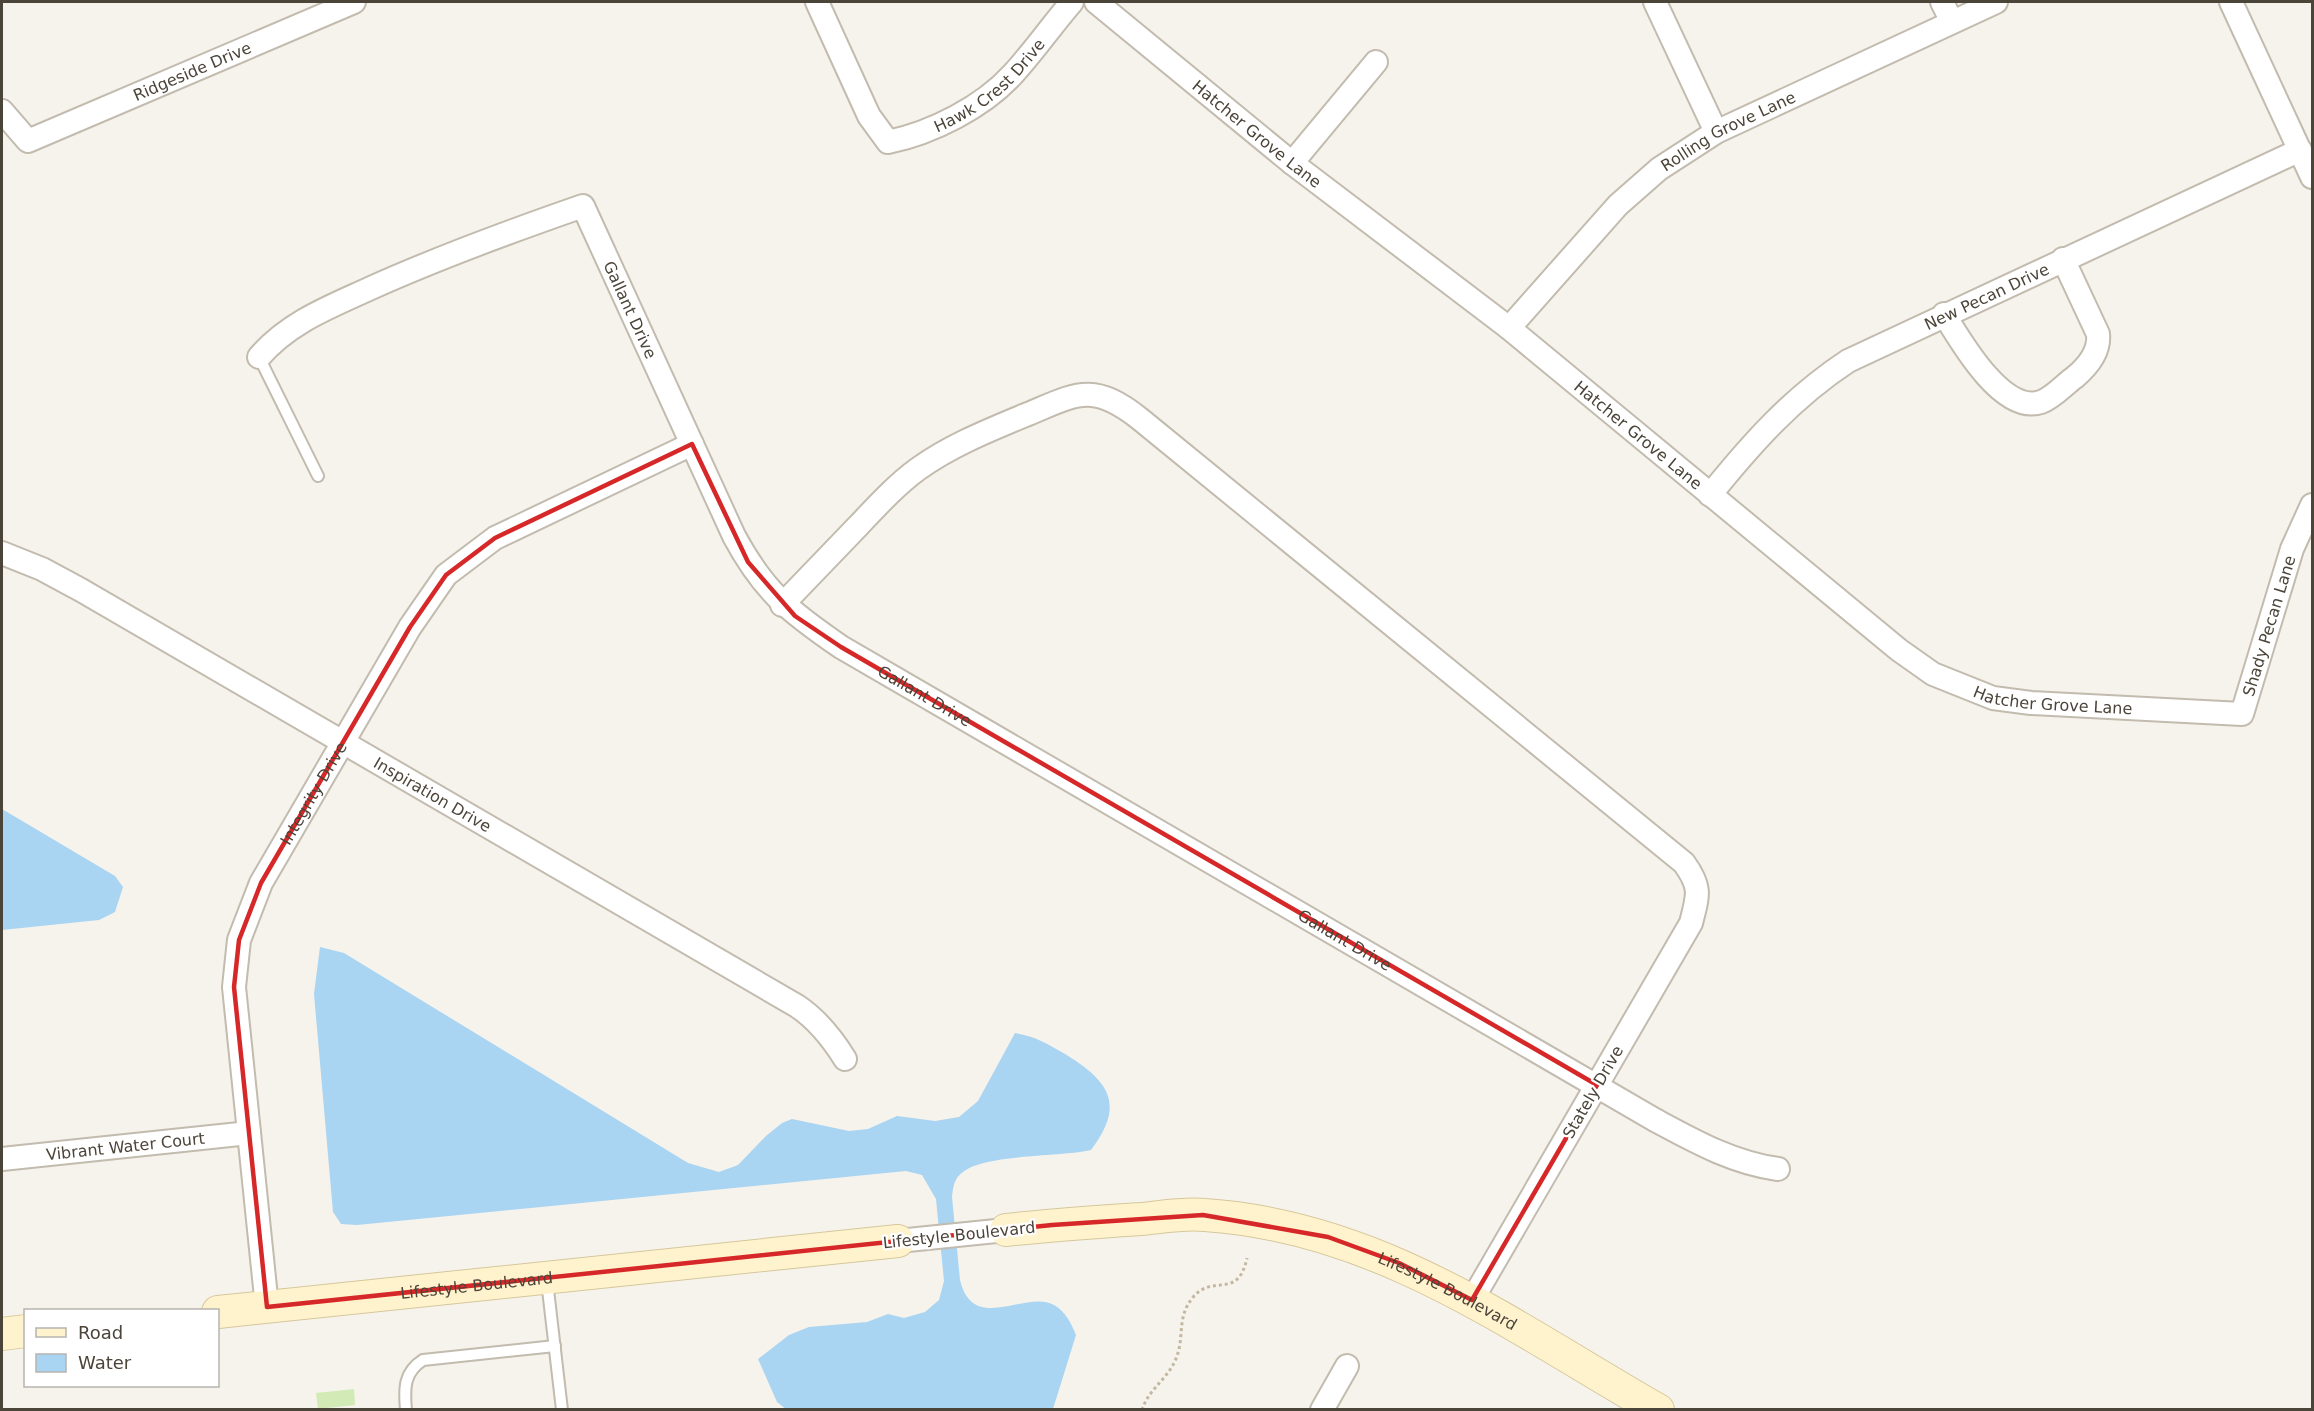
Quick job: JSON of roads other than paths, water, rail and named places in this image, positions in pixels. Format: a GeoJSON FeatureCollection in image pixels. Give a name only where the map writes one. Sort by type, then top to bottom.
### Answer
{"type":"FeatureCollection","features":[{"type":"Feature","properties":{"kind":"street","name":"Ridgeside Drive"},"geometry":{"type":"LineString","coordinates":[[2,111],[28,141],[354,2]]}},
{"type":"Feature","properties":{"kind":"street","name":"Hawk Crest Drive"},"geometry":{"type":"LineString","coordinates":[[817,2],[869,116],[888,142],[933,127],[962,112],[997,88],[1013,75],[1072,2]]}},
{"type":"Feature","properties":{"kind":"street","name":"Hatcher Grove Lane"},"geometry":{"type":"LineString","coordinates":[[1096,2],[1292,163],[1509,328],[1899,650],[1933,674],[1963,688],[1993,698],[2031,703],[2242,714]]}},
{"type":"Feature","properties":{"kind":"street"},"geometry":{"type":"LineString","coordinates":[[1655,2],[1716,132]]}},
{"type":"Feature","properties":{"kind":"street","name":"Rolling Grove Lane"},"geometry":{"type":"LineString","coordinates":[[1509,328],[1618,205],[1659,169],[1716,132],[1947,12],[1996,2]]}},
{"type":"Feature","properties":{"kind":"street"},"geometry":{"type":"LineString","coordinates":[[2231,2],[2313,177]]}},
{"type":"Feature","properties":{"kind":"street"},"geometry":{"type":"LineString","coordinates":[[1292,163],[1376,62]]}},
{"type":"Feature","properties":{"kind":"street","name":"New Pecan Drive"},"geometry":{"type":"LineString","coordinates":[[1710,495],[1741,457],[1812,385],[1848,361],[1944,314],[2300,150]]}},
{"type":"Feature","properties":{"kind":"street","name":"Gallant Drive"},"geometry":{"type":"LineString","coordinates":[[260,357],[274,340],[304,319],[460,249],[583,206],[748,562],[782,605],[841,647],[1695,1142],[1752,1166],[1778,1169]]}},
{"type":"Feature","properties":{"kind":"street"},"geometry":{"type":"LineString","coordinates":[[1944,314],[1967,350],[2008,396],[2025,404],[2044,402],[2080,372],[2099,343],[2098,334],[2063,259]]}},
{"type":"Feature","properties":{"kind":"street","name":"Stately Drive"},"geometry":{"type":"LineString","coordinates":[[782,605],[883,500],[917,470],[982,433],[1066,398],[1088,394],[1105,396],[1118,401],[1684,863],[1696,880],[1697,898],[1691,923],[1472,1300]]}},
{"type":"Feature","properties":{"kind":"street","name":"Integrity Drive"},"geometry":{"type":"LineString","coordinates":[[267,1306],[234,987],[239,940],[261,883],[341,742],[428,598],[459,564],[513,528],[692,444]]}},
{"type":"Feature","properties":{"kind":"street","name":"Shady Pecan Lane"},"geometry":{"type":"LineString","coordinates":[[2242,714],[2292,549],[2313,505]]}},
{"type":"Feature","properties":{"kind":"street","name":"Inspiration Drive"},"geometry":{"type":"LineString","coordinates":[[2,553],[42,569],[81,590],[797,1006],[825,1031],[845,1059]]}},
{"type":"Feature","properties":{"kind":"street","name":"Vibrant Water Court"},"geometry":{"type":"LineString","coordinates":[[2,1159],[249,1133]]}},
{"type":"Feature","properties":{"kind":"street","name":"Lifestyle Boulevard"},"geometry":{"type":"LineString","coordinates":[[219,1312],[1006,1230],[1203,1215],[1266,1223],[1328,1237],[1399,1263],[1472,1300],[1653,1408]]}},
{"type":"Feature","properties":{"kind":"street"},"geometry":{"type":"LineString","coordinates":[[2,1334],[24,1331]]}},
{"type":"Feature","properties":{"kind":"street"},"geometry":{"type":"LineString","coordinates":[[1322,1410],[1347,1366]]}},
{"type":"Feature","properties":{"kind":"lane"},"geometry":{"type":"LineString","coordinates":[[260,357],[318,476]]}},
{"type":"Feature","properties":{"kind":"lane"},"geometry":{"type":"LineString","coordinates":[[547,1278],[562,1410]]}},
{"type":"Feature","properties":{"kind":"lane"},"geometry":{"type":"LineString","coordinates":[[406,1410],[406,1379],[412,1367],[423,1360],[555,1346]]}},
{"type":"Feature","properties":{"kind":"water"},"geometry":{"type":"Polygon","coordinates":[[[2,809],[115,876],[123,887],[115,912],[99,920],[2,930],[2,809]]]}},
{"type":"Feature","properties":{"kind":"water"},"geometry":{"type":"Polygon","coordinates":[[[320,947],[344,953],[688,1163],[719,1172],[738,1165],[766,1136],[782,1123],[792,1119],[849,1131],[868,1129],[897,1116],[935,1121],[959,1117],[978,1101],[1015,1033],[1035,1038],[1065,1054],[1093,1074],[1108,1095],[1110,1107],[1108,1119],[1102,1134],[1091,1150],[1005,1159],[974,1166],[958,1177],[952,1197],[960,1280],[967,1296],[976,1305],[988,1308],[1029,1302],[1054,1305],[1065,1314],[1072,1326],[1076,1335],[1053,1409],[787,1410],[777,1402],[758,1359],[789,1335],[809,1327],[867,1322],[888,1314],[904,1318],[925,1312],[939,1300],[944,1281],[936,1199],[922,1175],[906,1171],[357,1225],[341,1224],[333,1212],[314,994],[320,947]]]}}]}
